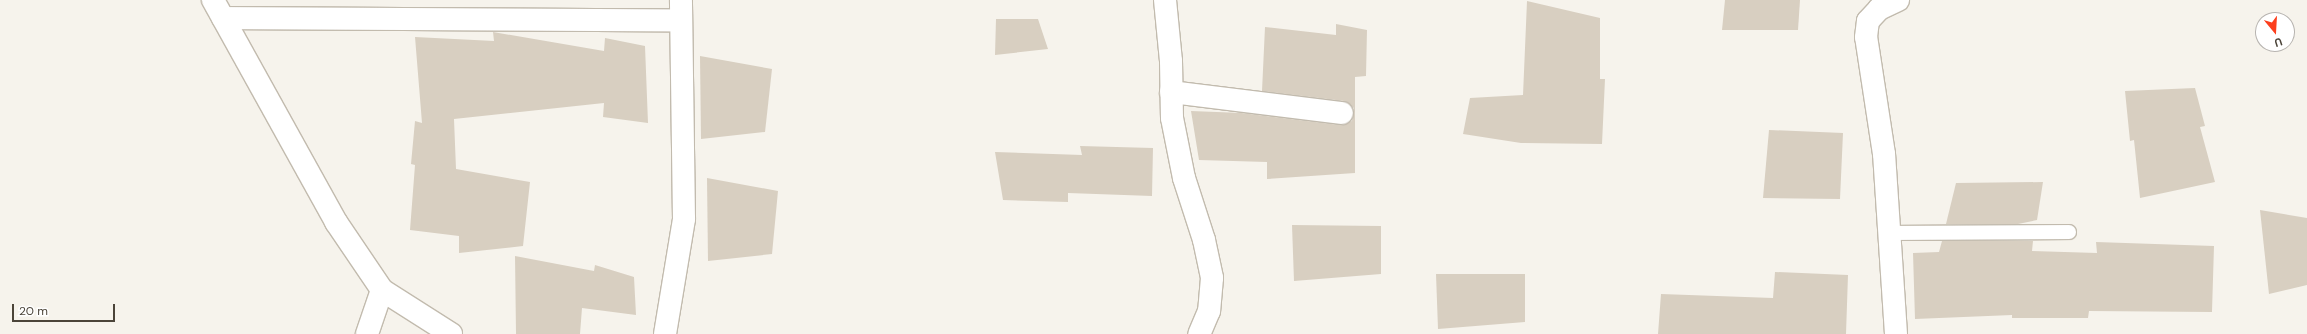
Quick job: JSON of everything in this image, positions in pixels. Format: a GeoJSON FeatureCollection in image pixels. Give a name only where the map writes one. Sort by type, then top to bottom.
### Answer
{"type":"FeatureCollection","features":[{"type":"Feature","properties":{"kind":"street"},"geometry":{"type":"LineString","coordinates":[[1165,0],[1172,118],[1184,178],[1204,240],[1212,278],[1209,312],[1199,334]]}},
{"type":"Feature","properties":{"kind":"street"},"geometry":{"type":"LineString","coordinates":[[1896,334],[1891,233],[1884,154],[1866,37],[1868,21],[1879,9],[1898,0]]}},
{"type":"Feature","properties":{"kind":"street"},"geometry":{"type":"LineString","coordinates":[[451,334],[382,290],[336,222],[218,9],[680,10],[684,219],[664,334]]}},
{"type":"Feature","properties":{"kind":"street"},"geometry":{"type":"LineString","coordinates":[[1171,92],[1342,113]]}},
{"type":"Feature","properties":{"kind":"street"},"geometry":{"type":"LineString","coordinates":[[367,334],[382,290]]}},
{"type":"Feature","properties":{"kind":"lane"},"geometry":{"type":"LineString","coordinates":[[1891,233],[2070,232]]}},
{"type":"Feature","properties":{"kind":"building"},"geometry":{"type":"Polygon","coordinates":[[[1725,0],[1800,0],[1798,30],[1722,30],[1725,0]]]}},
{"type":"Feature","properties":{"kind":"building"},"geometry":{"type":"Polygon","coordinates":[[[1527,1],[1600,18],[1600,79],[1605,79],[1602,144],[1521,143],[1463,134],[1470,98],[1523,95],[1527,1]]]}},
{"type":"Feature","properties":{"kind":"building"},"geometry":{"type":"Polygon","coordinates":[[[996,19],[1038,19],[1048,49],[995,55],[996,19]]]}},
{"type":"Feature","properties":{"kind":"building"},"geometry":{"type":"Polygon","coordinates":[[[1336,24],[1367,30],[1366,76],[1355,77],[1355,173],[1267,179],[1267,162],[1199,160],[1191,111],[1242,113],[1340,125],[1352,121],[1354,108],[1344,101],[1262,91],[1265,27],[1336,35],[1336,24]]]}},
{"type":"Feature","properties":{"kind":"building"},"geometry":{"type":"Polygon","coordinates":[[[493,32],[604,51],[605,38],[645,46],[648,123],[603,117],[604,103],[454,119],[456,169],[530,182],[523,246],[459,253],[459,236],[410,230],[415,165],[411,164],[415,121],[422,123],[415,37],[494,41],[493,32]]]}},
{"type":"Feature","properties":{"kind":"building"},"geometry":{"type":"Polygon","coordinates":[[[700,56],[772,69],[765,132],[701,139],[700,56]]]}},
{"type":"Feature","properties":{"kind":"building"},"geometry":{"type":"Polygon","coordinates":[[[2195,88],[2205,126],[2200,127],[2215,182],[2140,198],[2134,140],[2130,141],[2125,91],[2195,88]]]}},
{"type":"Feature","properties":{"kind":"building"},"geometry":{"type":"Polygon","coordinates":[[[1769,130],[1843,133],[1840,199],[1763,198],[1769,130]]]}},
{"type":"Feature","properties":{"kind":"building"},"geometry":{"type":"Polygon","coordinates":[[[1080,146],[1153,148],[1152,196],[1068,193],[1068,202],[1003,200],[995,152],[1082,155],[1080,146]]]}},
{"type":"Feature","properties":{"kind":"building"},"geometry":{"type":"Polygon","coordinates":[[[707,178],[778,191],[772,254],[708,261],[707,178]]]}},
{"type":"Feature","properties":{"kind":"building"},"geometry":{"type":"Polygon","coordinates":[[[2043,182],[2037,220],[2018,224],[1946,224],[1956,183],[2043,182]]]}},
{"type":"Feature","properties":{"kind":"building"},"geometry":{"type":"Polygon","coordinates":[[[2260,210],[2307,218],[2307,285],[2269,294],[2260,210]]]}},
{"type":"Feature","properties":{"kind":"building"},"geometry":{"type":"Polygon","coordinates":[[[1292,225],[1381,226],[1381,274],[1294,281],[1292,225]]]}},
{"type":"Feature","properties":{"kind":"building"},"geometry":{"type":"Polygon","coordinates":[[[1942,241],[2033,241],[2032,251],[2097,253],[2096,242],[2214,246],[2212,312],[2089,311],[2088,318],[2012,318],[2012,315],[1915,319],[1913,253],[1939,252],[1942,241]]]}},
{"type":"Feature","properties":{"kind":"building"},"geometry":{"type":"Polygon","coordinates":[[[515,256],[594,271],[595,265],[634,277],[636,315],[582,308],[580,334],[516,334],[515,256]]]}},
{"type":"Feature","properties":{"kind":"building"},"geometry":{"type":"Polygon","coordinates":[[[1775,272],[1848,275],[1846,334],[1658,334],[1661,294],[1773,298],[1775,272]]]}},
{"type":"Feature","properties":{"kind":"building"},"geometry":{"type":"Polygon","coordinates":[[[1436,274],[1525,274],[1525,322],[1438,329],[1436,274]]]}}]}
